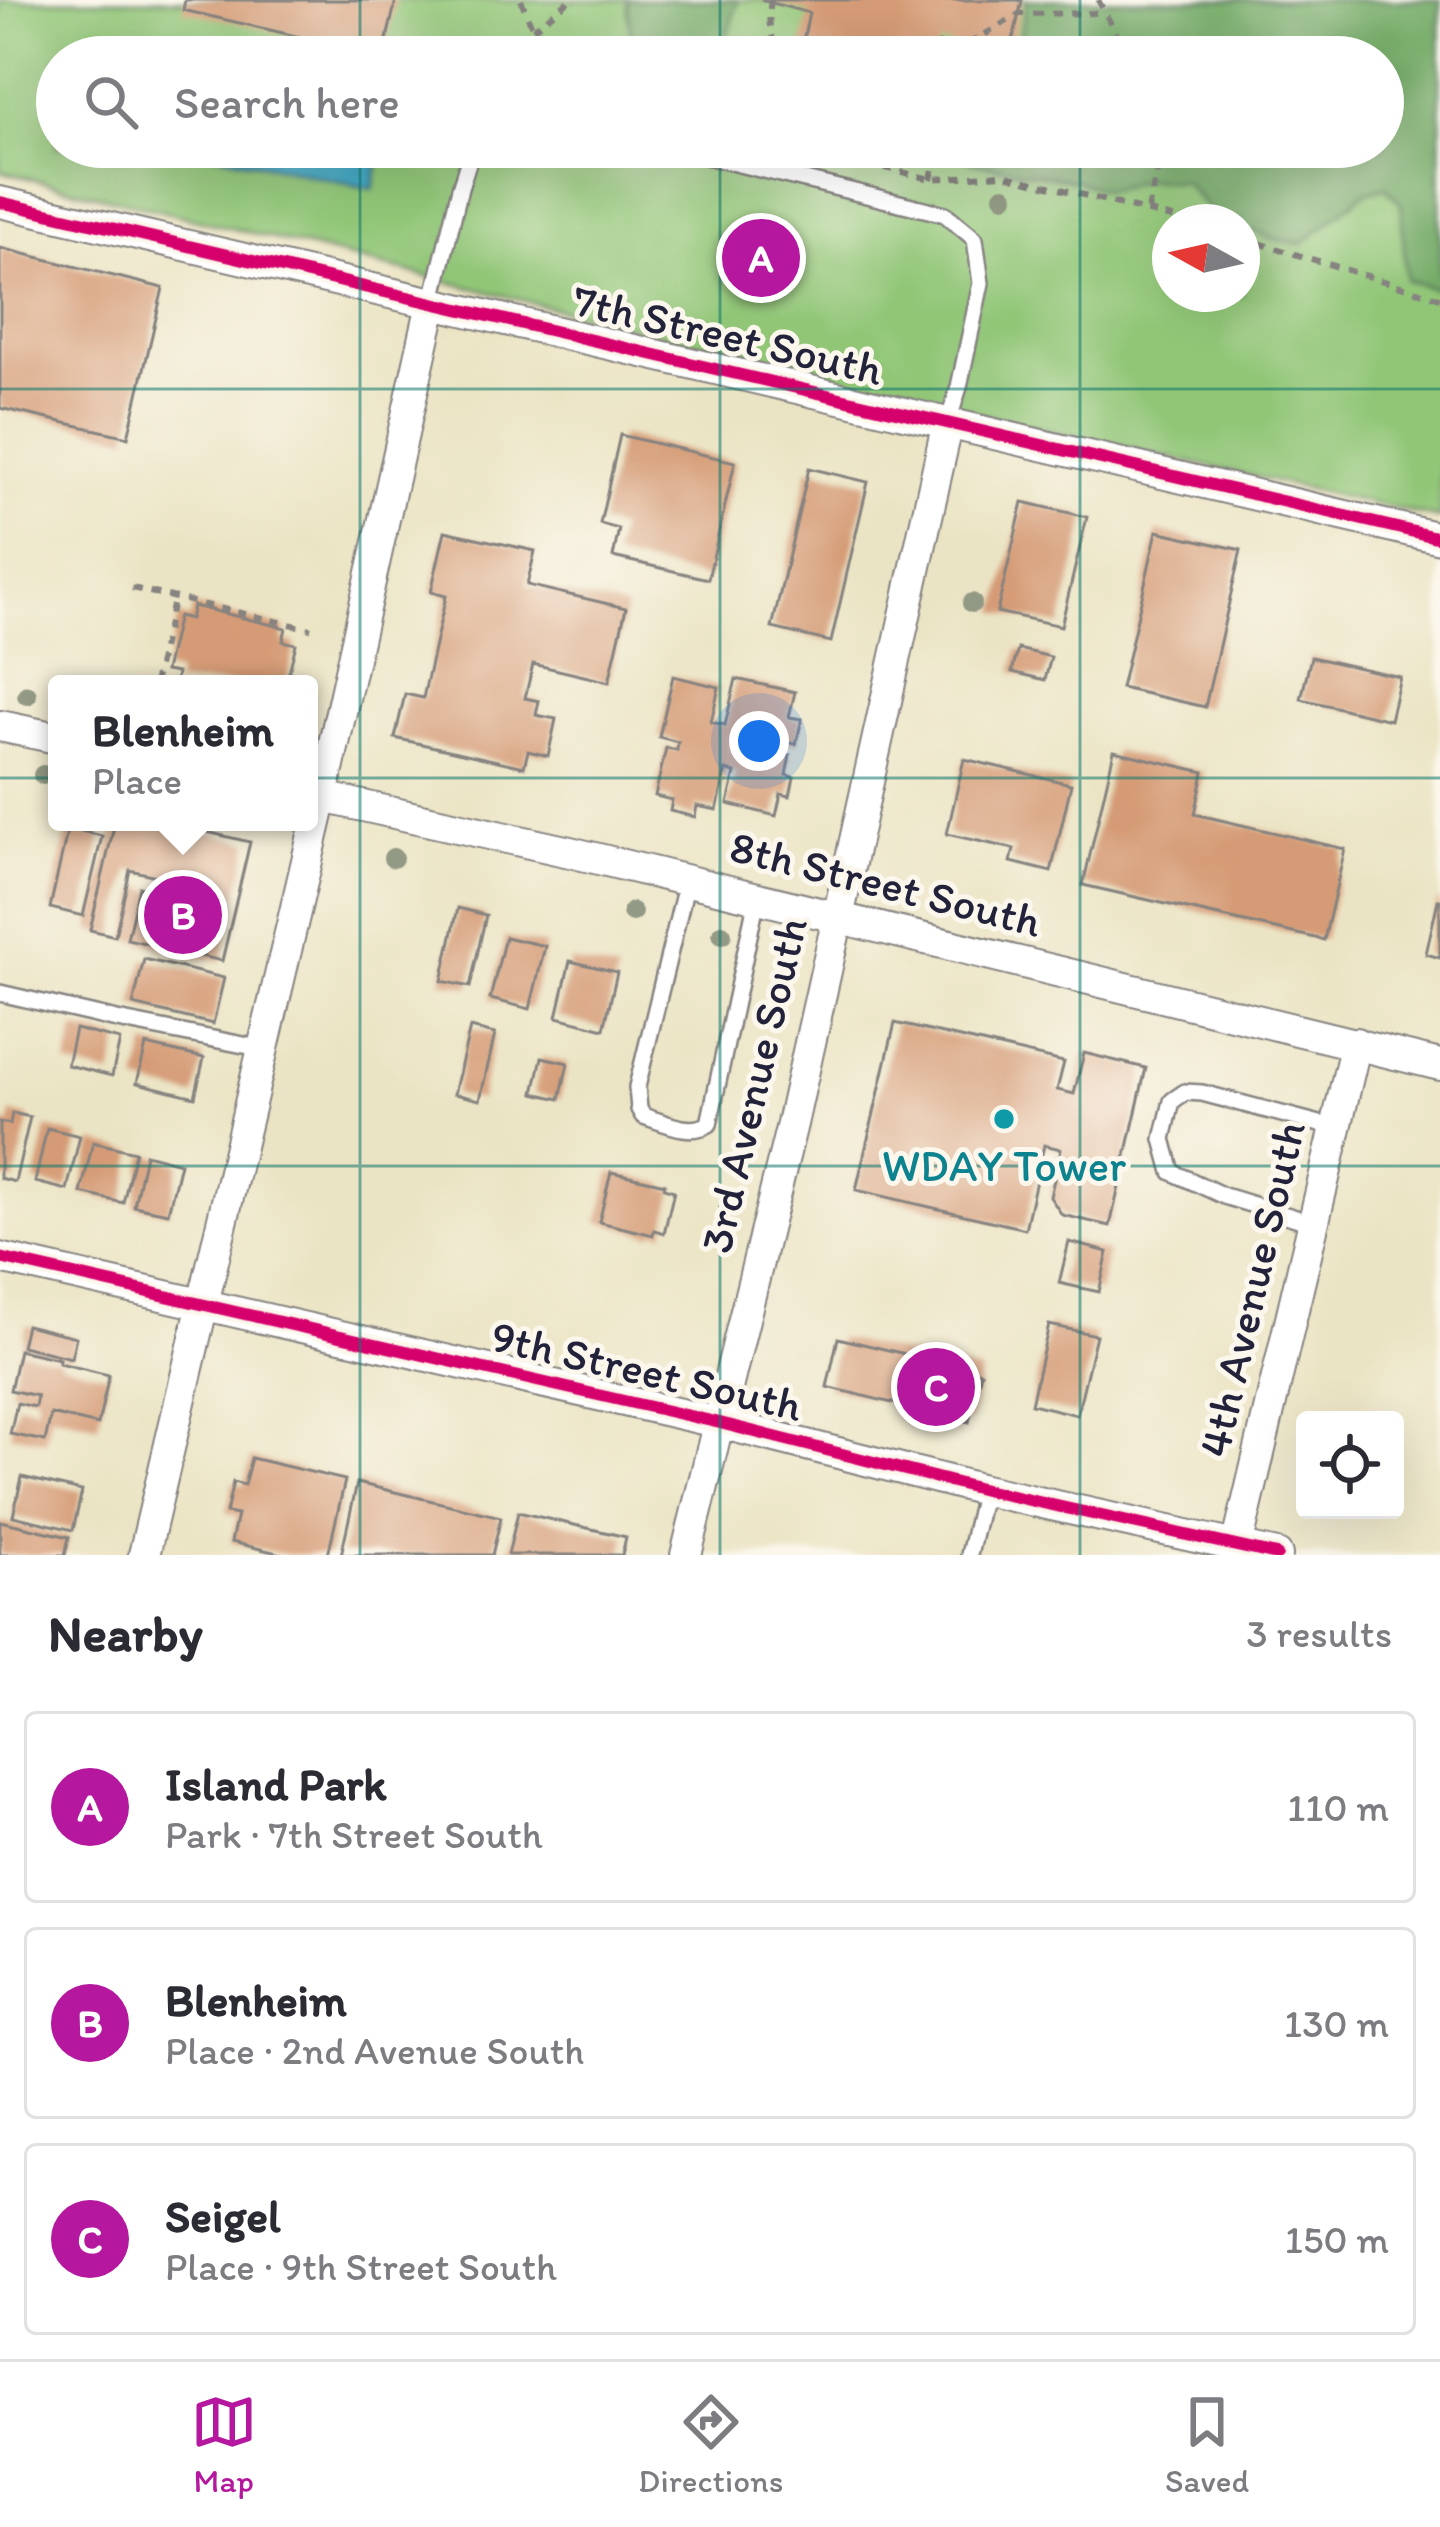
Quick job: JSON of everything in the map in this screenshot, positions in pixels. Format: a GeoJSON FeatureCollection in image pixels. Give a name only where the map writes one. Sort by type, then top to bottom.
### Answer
{"type":"FeatureCollection","features":[{"type":"Feature","properties":{"kind":"street","name":"7th Street South"},"geometry":{"type":"LineString","coordinates":[[0,202],[1440,538]]}},
{"type":"Feature","properties":{"kind":"street"},"geometry":{"type":"LineString","coordinates":[[318,788],[432,304]]}},
{"type":"Feature","properties":{"kind":"street","name":"3rd Avenue South"},"geometry":{"type":"LineString","coordinates":[[686,1555],[792,1124],[948,422]]}},
{"type":"Feature","properties":{"kind":"street"},"geometry":{"type":"LineString","coordinates":[[0,726],[48,736]]}},
{"type":"Feature","properties":{"kind":"street","name":"8th Street South"},"geometry":{"type":"LineString","coordinates":[[318,796],[1440,1065]]}},
{"type":"Feature","properties":{"kind":"street"},"geometry":{"type":"LineString","coordinates":[[144,1555],[264,1049],[309,831]]}},
{"type":"Feature","properties":{"kind":"street","name":"4th Avenue South"},"geometry":{"type":"LineString","coordinates":[[1236,1551],[1356,1043]]}},
{"type":"Feature","properties":{"kind":"street","name":"9th Street South"},"geometry":{"type":"LineString","coordinates":[[0,1258],[719,1423],[1236,1551],[1277,1555]]}},
{"type":"Feature","properties":{"kind":"lane"},"geometry":{"type":"LineString","coordinates":[[432,304],[466,168]]}},
{"type":"Feature","properties":{"kind":"lane"},"geometry":{"type":"LineString","coordinates":[[756,168],[945,214],[975,238],[981,283],[948,422]]}},
{"type":"Feature","properties":{"kind":"lane"},"geometry":{"type":"LineString","coordinates":[[686,881],[638,1087],[643,1116],[686,1130],[709,1124],[757,898]]}},
{"type":"Feature","properties":{"kind":"lane"},"geometry":{"type":"LineString","coordinates":[[0,994],[264,1049]]}},
{"type":"Feature","properties":{"kind":"lane"},"geometry":{"type":"LineString","coordinates":[[1312,1223],[1224,1196],[1172,1172],[1163,1139],[1172,1101],[1185,1092],[1202,1093],[1335,1129]]}},
{"type":"Feature","properties":{"kind":"lane"},"geometry":{"type":"LineString","coordinates":[[969,1555],[984,1490]]}},
{"type":"Feature","properties":{"kind":"path"},"geometry":{"type":"LineString","coordinates":[[521,0],[533,36]]}},
{"type":"Feature","properties":{"kind":"path"},"geometry":{"type":"LineString","coordinates":[[533,29],[570,0]]}},
{"type":"Feature","properties":{"kind":"path"},"geometry":{"type":"LineString","coordinates":[[771,0],[772,36]]}},
{"type":"Feature","properties":{"kind":"path"},"geometry":{"type":"LineString","coordinates":[[1098,0],[1117,36]]}},
{"type":"Feature","properties":{"kind":"path"},"geometry":{"type":"LineString","coordinates":[[982,36],[1019,14],[1103,13]]}},
{"type":"Feature","properties":{"kind":"path"},"geometry":{"type":"LineString","coordinates":[[883,168],[931,179],[1002,174],[1152,211]]}},
{"type":"Feature","properties":{"kind":"path"},"geometry":{"type":"LineString","coordinates":[[931,179],[933,168]]}},
{"type":"Feature","properties":{"kind":"path"},"geometry":{"type":"LineString","coordinates":[[1148,210],[1158,168]]}},
{"type":"Feature","properties":{"kind":"path"},"geometry":{"type":"LineString","coordinates":[[1260,243],[1440,298]]}},
{"type":"Feature","properties":{"kind":"path"},"geometry":{"type":"LineString","coordinates":[[132,588],[311,629]]}},
{"type":"Feature","properties":{"kind":"path"},"geometry":{"type":"LineString","coordinates":[[156,675],[174,598]]}},
{"type":"Feature","properties":{"kind":"green space"},"geometry":{"type":"Polygon","coordinates":[[[0,0],[1440,0],[1440,519],[1030,426],[0,171],[0,0]]]}},
{"type":"Feature","properties":{"kind":"green space"},"geometry":{"type":"Polygon","coordinates":[[[627,0],[738,0],[727,36],[631,36],[627,0]]]}},
{"type":"Feature","properties":{"kind":"green space"},"geometry":{"type":"Polygon","coordinates":[[[1027,0],[1440,0],[1440,290],[1406,280],[1401,204],[1386,187],[1364,193],[1302,244],[1260,234],[1260,204],[1204,204],[1184,182],[1146,179],[1106,191],[1004,168],[1404,168],[1404,36],[1020,36],[1027,0]]]}},
{"type":"Feature","properties":{"kind":"water"},"geometry":{"type":"Polygon","coordinates":[[[280,168],[378,168],[373,189],[280,168]]]}},
{"type":"Feature","properties":{"kind":"building"},"geometry":{"type":"Polygon","coordinates":[[[185,0],[396,0],[388,36],[296,36],[183,10],[185,0]]]}},
{"type":"Feature","properties":{"kind":"building"},"geometry":{"type":"Polygon","coordinates":[[[761,0],[1022,1],[1014,36],[804,36],[809,13],[761,0]]]}},
{"type":"Feature","properties":{"kind":"building"},"geometry":{"type":"Polygon","coordinates":[[[0,248],[163,288],[128,437],[0,408],[0,248]]]}},
{"type":"Feature","properties":{"kind":"building"},"geometry":{"type":"Polygon","coordinates":[[[620,435],[735,462],[708,579],[613,557],[619,529],[600,524],[620,435]]]}},
{"type":"Feature","properties":{"kind":"building"},"geometry":{"type":"Polygon","coordinates":[[[809,468],[868,482],[831,642],[772,628],[809,468]]]}},
{"type":"Feature","properties":{"kind":"building"},"geometry":{"type":"Polygon","coordinates":[[[1023,502],[1087,517],[1061,626],[997,612],[1023,502]]]}},
{"type":"Feature","properties":{"kind":"building"},"geometry":{"type":"Polygon","coordinates":[[[445,531],[535,551],[527,585],[626,608],[609,682],[533,664],[525,698],[539,701],[536,715],[556,719],[548,756],[528,751],[524,767],[395,738],[405,694],[423,698],[446,596],[431,592],[445,531]]]}},
{"type":"Feature","properties":{"kind":"building"},"geometry":{"type":"Polygon","coordinates":[[[1157,531],[1241,550],[1205,707],[1121,688],[1157,531]]]}},
{"type":"Feature","properties":{"kind":"building"},"geometry":{"type":"Polygon","coordinates":[[[193,606],[286,628],[283,641],[296,644],[288,675],[177,675],[165,671],[178,616],[190,619],[193,606]]]}},
{"type":"Feature","properties":{"kind":"building"},"geometry":{"type":"Polygon","coordinates":[[[1018,649],[1051,657],[1045,680],[1012,672],[1018,649]]]}},
{"type":"Feature","properties":{"kind":"building"},"geometry":{"type":"Polygon","coordinates":[[[1311,657],[1400,677],[1390,720],[1301,699],[1311,657]]]}},
{"type":"Feature","properties":{"kind":"building"},"geometry":{"type":"Polygon","coordinates":[[[673,676],[719,687],[711,722],[725,725],[736,679],[795,692],[789,717],[802,719],[796,744],[776,740],[773,751],[790,755],[786,775],[794,777],[790,796],[781,794],[776,816],[728,804],[735,773],[726,770],[717,810],[697,806],[695,817],[670,811],[672,800],[655,796],[666,748],[677,750],[678,742],[659,737],[673,676]]]}},
{"type":"Feature","properties":{"kind":"building"},"geometry":{"type":"Polygon","coordinates":[[[1114,751],[1204,772],[1195,814],[1345,849],[1324,940],[1083,885],[1114,751]]]}},
{"type":"Feature","properties":{"kind":"building"},"geometry":{"type":"Polygon","coordinates":[[[964,759],[1071,784],[1051,872],[1011,862],[1014,849],[947,834],[964,759]]]}},
{"type":"Feature","properties":{"kind":"building"},"geometry":{"type":"Polygon","coordinates":[[[67,831],[102,836],[83,916],[50,908],[67,831]]]}},
{"type":"Feature","properties":{"kind":"building"},"geometry":{"type":"Polygon","coordinates":[[[113,831],[203,831],[250,842],[222,961],[127,939],[139,887],[192,899],[196,885],[130,870],[115,936],[90,930],[113,831]]]}},
{"type":"Feature","properties":{"kind":"building"},"geometry":{"type":"Polygon","coordinates":[[[1440,900],[1440,958],[1426,954],[1440,900]]]}},
{"type":"Feature","properties":{"kind":"building"},"geometry":{"type":"Polygon","coordinates":[[[458,908],[486,915],[470,987],[442,981],[458,908]]]}},
{"type":"Feature","properties":{"kind":"building"},"geometry":{"type":"Polygon","coordinates":[[[505,937],[545,946],[530,1009],[490,999],[505,937]]]}},
{"type":"Feature","properties":{"kind":"building"},"geometry":{"type":"Polygon","coordinates":[[[144,959],[224,978],[213,1024],[133,1005],[144,959]]]}},
{"type":"Feature","properties":{"kind":"building"},"geometry":{"type":"Polygon","coordinates":[[[570,961],[617,972],[604,1029],[557,1017],[570,961]]]}},
{"type":"Feature","properties":{"kind":"building","name":"WDAY Tower"},"geometry":{"type":"Polygon","coordinates":[[[895,1023],[1064,1062],[1057,1090],[1074,1094],[1084,1053],[1146,1068],[1110,1226],[1062,1215],[1050,1197],[1061,1149],[1044,1145],[1025,1229],[856,1190],[895,1023]]]}},
{"type":"Feature","properties":{"kind":"building"},"geometry":{"type":"Polygon","coordinates":[[[470,1028],[495,1034],[480,1100],[454,1094],[470,1028]]]}},
{"type":"Feature","properties":{"kind":"building"},"geometry":{"type":"Polygon","coordinates":[[[75,1029],[120,1040],[112,1076],[67,1065],[75,1029]]]}},
{"type":"Feature","properties":{"kind":"building"},"geometry":{"type":"Polygon","coordinates":[[[146,1045],[204,1058],[195,1097],[137,1083],[146,1045]]]}},
{"type":"Feature","properties":{"kind":"building"},"geometry":{"type":"Polygon","coordinates":[[[542,1057],[568,1063],[560,1099],[534,1093],[542,1057]]]}},
{"type":"Feature","properties":{"kind":"building"},"geometry":{"type":"Polygon","coordinates":[[[12,1113],[30,1117],[15,1182],[0,1178],[0,1122],[10,1124],[12,1113]]]}},
{"type":"Feature","properties":{"kind":"building"},"geometry":{"type":"Polygon","coordinates":[[[47,1128],[80,1136],[67,1190],[35,1182],[47,1128]]]}},
{"type":"Feature","properties":{"kind":"building"},"geometry":{"type":"Polygon","coordinates":[[[93,1142],[135,1152],[123,1203],[81,1193],[93,1142]]]}},
{"type":"Feature","properties":{"kind":"building"},"geometry":{"type":"Polygon","coordinates":[[[145,1154],[180,1163],[168,1213],[134,1206],[145,1154]]]}},
{"type":"Feature","properties":{"kind":"building"},"geometry":{"type":"Polygon","coordinates":[[[611,1172],[665,1184],[664,1188],[674,1191],[664,1233],[654,1230],[653,1235],[599,1222],[611,1172]]]}},
{"type":"Feature","properties":{"kind":"building"},"geometry":{"type":"Polygon","coordinates":[[[1069,1242],[1108,1252],[1099,1292],[1059,1283],[1069,1242]]]}},
{"type":"Feature","properties":{"kind":"building"},"geometry":{"type":"Polygon","coordinates":[[[26,1325],[76,1337],[71,1358],[21,1346],[26,1325]]]}},
{"type":"Feature","properties":{"kind":"building"},"geometry":{"type":"Polygon","coordinates":[[[1049,1325],[1096,1335],[1077,1415],[1031,1404],[1049,1325]]]}},
{"type":"Feature","properties":{"kind":"building"},"geometry":{"type":"Polygon","coordinates":[[[838,1338],[981,1372],[969,1422],[827,1387],[838,1338]]]}},
{"type":"Feature","properties":{"kind":"building"},"geometry":{"type":"Polygon","coordinates":[[[19,1350],[109,1375],[98,1425],[51,1414],[45,1441],[10,1434],[17,1403],[35,1407],[37,1396],[10,1390],[19,1350]]]}},
{"type":"Feature","properties":{"kind":"building"},"geometry":{"type":"Polygon","coordinates":[[[251,1458],[345,1480],[328,1555],[286,1555],[231,1542],[237,1515],[226,1513],[233,1482],[244,1485],[251,1458]]]}},
{"type":"Feature","properties":{"kind":"building"},"geometry":{"type":"Polygon","coordinates":[[[22,1477],[82,1491],[73,1530],[13,1516],[22,1477]]]}},
{"type":"Feature","properties":{"kind":"building"},"geometry":{"type":"Polygon","coordinates":[[[357,1483],[501,1517],[492,1555],[341,1555],[357,1483]]]}},
{"type":"Feature","properties":{"kind":"building"},"geometry":{"type":"Polygon","coordinates":[[[518,1512],[626,1537],[622,1555],[508,1555],[518,1512]]]}},
{"type":"Feature","properties":{"kind":"building"},"geometry":{"type":"Polygon","coordinates":[[[0,1521],[69,1537],[65,1555],[0,1555],[0,1521]]]}},
{"type":"Feature","properties":{"kind":"cycle path"},"geometry":{"type":"LineString","coordinates":[[0,202],[1440,538]]}},
{"type":"Feature","properties":{"kind":"cycle path"},"geometry":{"type":"LineString","coordinates":[[0,1258],[1277,1555]]}},
{"type":"Feature","properties":{"kind":"place","name":"Island Park"},"geometry":{"type":"Point","coordinates":[761,258]}},
{"type":"Feature","properties":{"kind":"place","name":"Blenheim"},"geometry":{"type":"Point","coordinates":[183,915]}},
{"type":"Feature","properties":{"kind":"place","name":"WDAY Tower"},"geometry":{"type":"Point","coordinates":[1004,1119]}},
{"type":"Feature","properties":{"kind":"place","name":"Seigel"},"geometry":{"type":"Point","coordinates":[936,1387]}}]}
